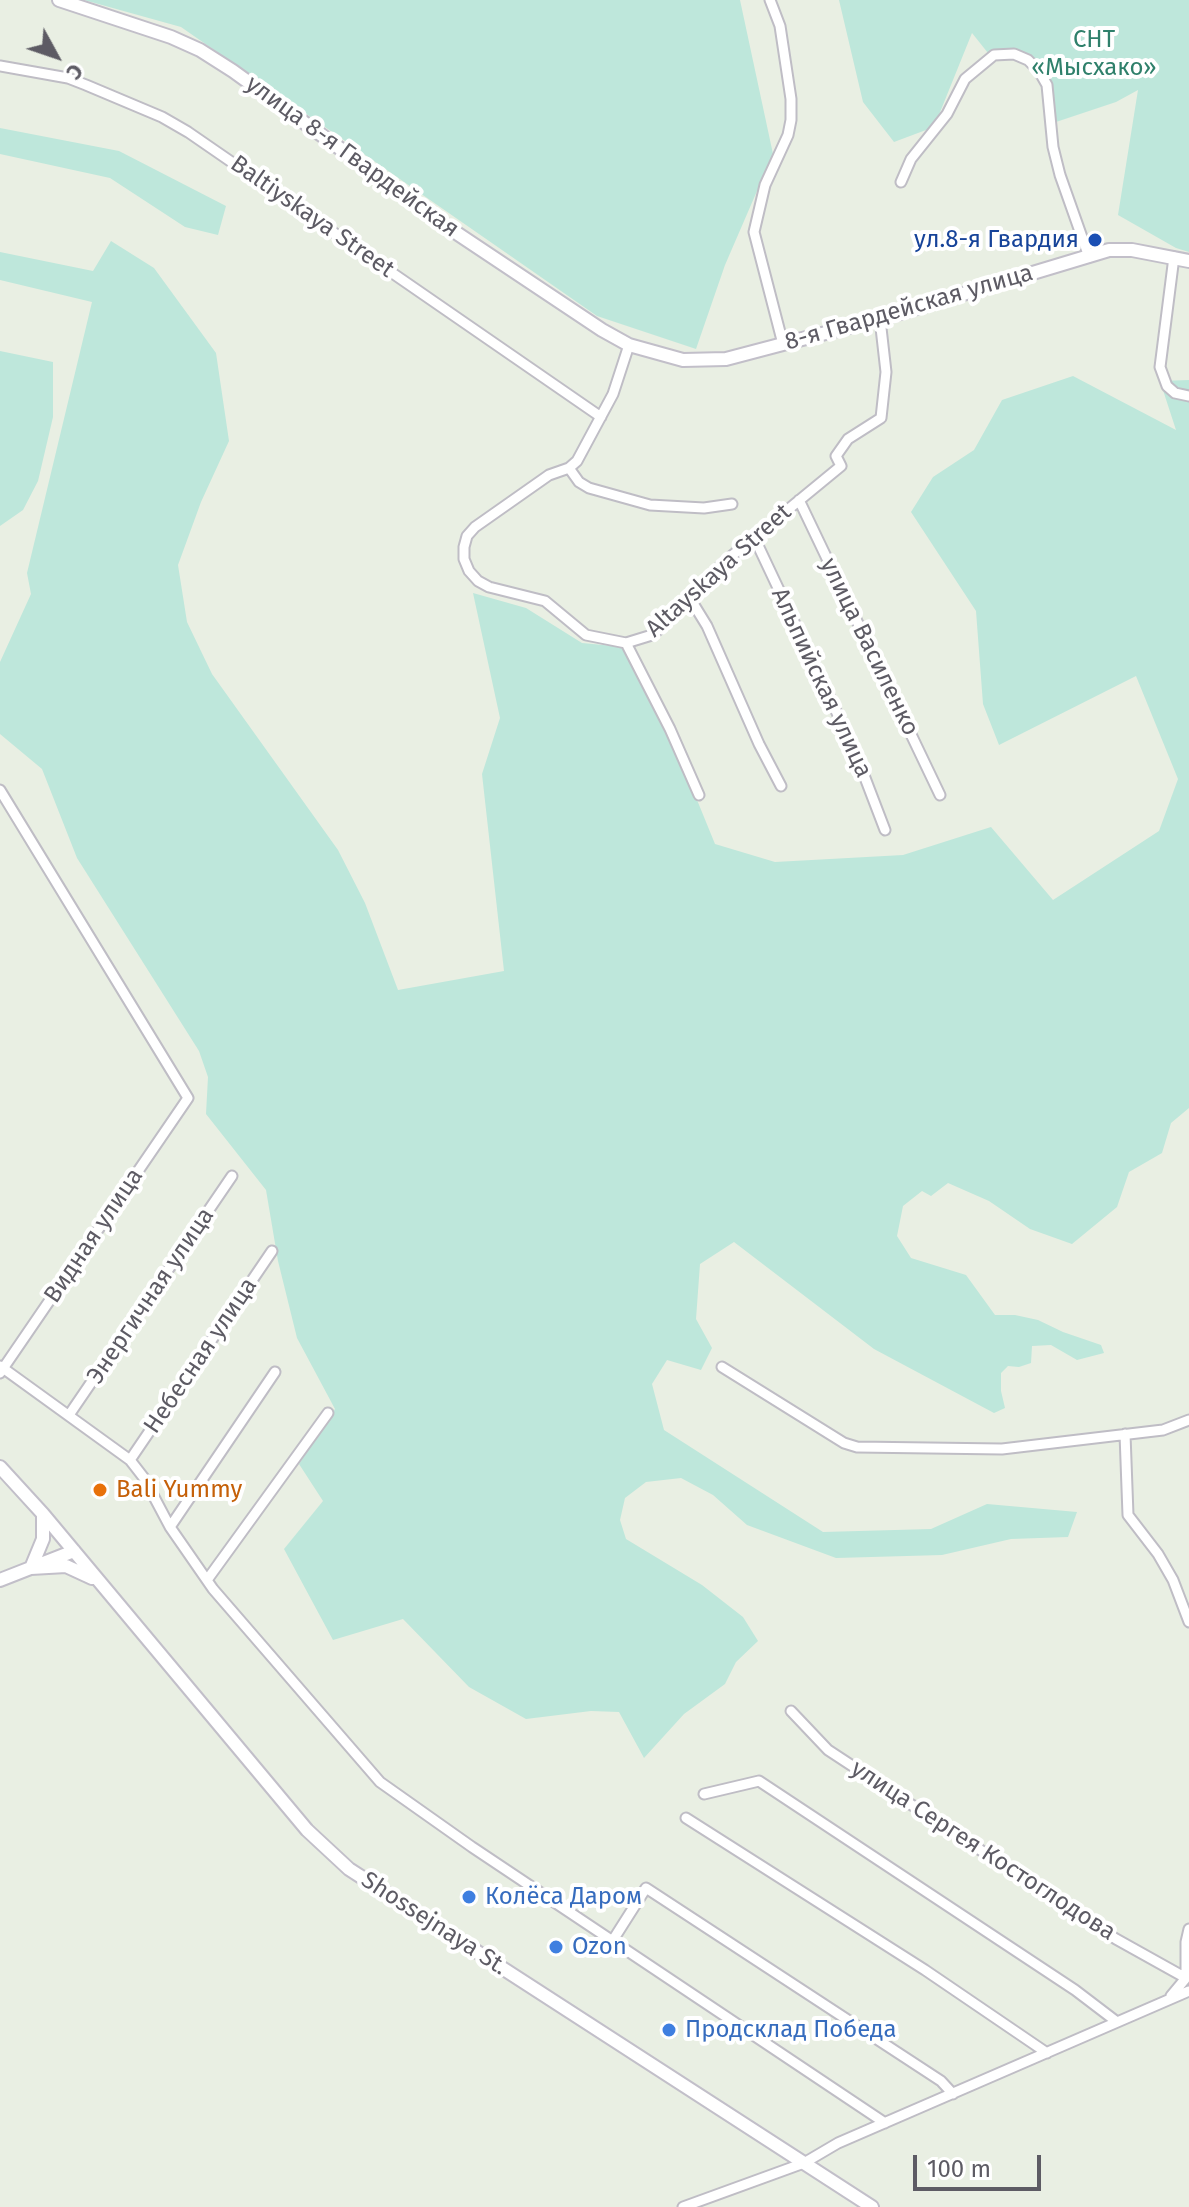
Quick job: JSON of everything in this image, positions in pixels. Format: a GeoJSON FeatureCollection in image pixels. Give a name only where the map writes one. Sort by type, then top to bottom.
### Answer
{"type":"FeatureCollection","features":[{"type":"Feature","properties":{"kind":"street","name":"улица 8-я Гвардейская"},"geometry":{"type":"LineString","coordinates":[[59,0],[171,37],[200,50],[458,234],[629,345]]}},
{"type":"Feature","properties":{"kind":"street"},"geometry":{"type":"LineString","coordinates":[[770,0],[780,26],[791,99],[791,120],[788,135],[765,185],[754,232],[783,344]]}},
{"type":"Feature","properties":{"kind":"street"},"geometry":{"type":"LineString","coordinates":[[901,182],[911,159],[947,114],[965,79],[994,55],[1014,54],[1028,60],[1047,85],[1053,147],[1089,257]]}},
{"type":"Feature","properties":{"kind":"street","name":"Baltiyskaya Street"},"geometry":{"type":"LineString","coordinates":[[0,66],[68,78],[175,124],[601,417]]}},
{"type":"Feature","properties":{"kind":"street","name":"8-я Гвардейская улица"},"geometry":{"type":"LineString","coordinates":[[629,345],[683,360],[726,359],[880,319],[1109,250],[1132,250],[1189,261]]}},
{"type":"Feature","properties":{"kind":"street"},"geometry":{"type":"LineString","coordinates":[[1174,257],[1160,367],[1167,386],[1175,393],[1189,396]]}},
{"type":"Feature","properties":{"kind":"street","name":"Altayskaya Street"},"geometry":{"type":"LineString","coordinates":[[569,468],[549,475],[475,527],[467,536],[464,559],[469,571],[489,587],[545,601],[586,635],[626,643],[652,635],[691,600],[717,569],[841,466],[836,456],[848,439],[881,418],[886,372],[880,319]]}},
{"type":"Feature","properties":{"kind":"street"},"geometry":{"type":"LineString","coordinates":[[629,345],[618,382],[601,417],[584,451],[569,468],[579,482],[589,488],[637,502],[682,508],[732,504]]}},
{"type":"Feature","properties":{"kind":"street","name":"улица Василенко"},"geometry":{"type":"LineString","coordinates":[[799,500],[940,795]]}},
{"type":"Feature","properties":{"kind":"street","name":"Альпийская улица"},"geometry":{"type":"LineString","coordinates":[[754,537],[854,749],[885,830]]}},
{"type":"Feature","properties":{"kind":"street"},"geometry":{"type":"LineString","coordinates":[[691,600],[707,626],[781,786]]}},
{"type":"Feature","properties":{"kind":"street"},"geometry":{"type":"LineString","coordinates":[[626,643],[670,729],[699,795]]}},
{"type":"Feature","properties":{"kind":"street","name":"Видная улица"},"geometry":{"type":"LineString","coordinates":[[0,790],[188,1098],[1,1369]]}},
{"type":"Feature","properties":{"kind":"street","name":"Энергичная улица"},"geometry":{"type":"LineString","coordinates":[[69,1415],[232,1176]]}},
{"type":"Feature","properties":{"kind":"street","name":"Небесная улица"},"geometry":{"type":"LineString","coordinates":[[130,1460],[272,1251]]}},
{"type":"Feature","properties":{"kind":"street"},"geometry":{"type":"LineString","coordinates":[[722,1367],[844,1443],[857,1447],[981,1450],[1163,1430],[1189,1420]]}},
{"type":"Feature","properties":{"kind":"street"},"geometry":{"type":"LineString","coordinates":[[1,1369],[130,1460],[144,1478],[170,1527],[207,1580],[380,1782],[885,2123]]}},
{"type":"Feature","properties":{"kind":"street"},"geometry":{"type":"LineString","coordinates":[[170,1527],[275,1372]]}},
{"type":"Feature","properties":{"kind":"street"},"geometry":{"type":"LineString","coordinates":[[207,1580],[328,1413]]}},
{"type":"Feature","properties":{"kind":"street"},"geometry":{"type":"LineString","coordinates":[[1125,1434],[1128,1515],[1158,1554],[1173,1580],[1189,1622]]}},
{"type":"Feature","properties":{"kind":"street","name":"Shossejnaya St."},"geometry":{"type":"LineString","coordinates":[[0,1467],[43,1514],[307,1830],[349,1869],[872,2207]]}},
{"type":"Feature","properties":{"kind":"street"},"geometry":{"type":"LineString","coordinates":[[31,1568],[43,1539],[43,1514]]}},
{"type":"Feature","properties":{"kind":"street"},"geometry":{"type":"LineString","coordinates":[[0,1580],[74,1551]]}},
{"type":"Feature","properties":{"kind":"street"},"geometry":{"type":"LineString","coordinates":[[31,1568],[66,1566],[99,1581]]}},
{"type":"Feature","properties":{"kind":"street","name":"улица Сергея Костоглодова"},"geometry":{"type":"LineString","coordinates":[[791,1711],[828,1750],[1116,1939],[1186,1978]]}},
{"type":"Feature","properties":{"kind":"street"},"geometry":{"type":"LineString","coordinates":[[704,1794],[759,1781],[1075,1990],[1117,2022]]}},
{"type":"Feature","properties":{"kind":"street"},"geometry":{"type":"LineString","coordinates":[[686,1818],[925,1970],[1047,2053]]}},
{"type":"Feature","properties":{"kind":"street"},"geometry":{"type":"LineString","coordinates":[[613,1940],[646,1888],[941,2081],[953,2094]]}},
{"type":"Feature","properties":{"kind":"street"},"geometry":{"type":"LineString","coordinates":[[1170,1998],[1186,1978],[1189,1929]]}},
{"type":"Feature","properties":{"kind":"street"},"geometry":{"type":"LineString","coordinates":[[683,2207],[804,2163],[838,2143],[1189,1991]]}},
{"type":"Feature","properties":{"kind":"green space"},"geometry":{"type":"Polygon","coordinates":[[[84,0],[740,0],[773,154],[725,265],[696,349],[597,316],[181,27],[84,0]]]}},
{"type":"Feature","properties":{"kind":"green space","name":"СНТ «Мысхако»"},"geometry":{"type":"Polygon","coordinates":[[[839,0],[1189,0],[1189,252],[1176,248],[1118,215],[1138,90],[1116,102],[1056,122],[1047,80],[1010,50],[988,53],[972,33],[934,127],[894,142],[863,102],[839,0]]]}},
{"type":"Feature","properties":{"kind":"green space"},"geometry":{"type":"Polygon","coordinates":[[[0,128],[119,151],[226,206],[218,235],[185,227],[110,178],[0,154],[0,128]]]}},
{"type":"Feature","properties":{"kind":"green space"},"geometry":{"type":"Polygon","coordinates":[[[111,241],[154,268],[216,353],[229,441],[201,502],[178,565],[187,622],[212,674],[338,850],[365,903],[398,990],[504,971],[482,774],[500,718],[473,593],[526,608],[582,643],[635,648],[715,844],[775,862],[903,855],[991,827],[1053,900],[1159,831],[1178,779],[1136,676],[999,745],[983,704],[976,611],[911,512],[933,477],[974,450],[1002,400],[1073,376],[1176,430],[1160,381],[1189,380],[1189,1108],[1171,1123],[1162,1153],[1129,1172],[1117,1207],[1072,1244],[1030,1229],[989,1201],[948,1183],[931,1196],[922,1191],[903,1206],[897,1236],[911,1258],[966,1275],[995,1315],[1038,1320],[1101,1345],[1104,1353],[1077,1360],[1051,1345],[1032,1346],[1031,1363],[1019,1367],[1008,1366],[1001,1373],[1005,1408],[994,1413],[874,1349],[734,1242],[700,1264],[696,1319],[712,1348],[701,1370],[667,1360],[652,1384],[664,1430],[823,1532],[931,1529],[987,1504],[1077,1512],[1068,1537],[1011,1539],[942,1555],[836,1558],[747,1525],[713,1495],[681,1478],[646,1482],[625,1498],[620,1520],[626,1539],[702,1585],[743,1617],[758,1641],[736,1662],[725,1684],[684,1714],[644,1758],[619,1712],[591,1711],[526,1719],[469,1687],[403,1619],[333,1640],[284,1549],[323,1501],[299,1464],[335,1409],[297,1338],[278,1261],[266,1190],[206,1114],[208,1077],[199,1051],[77,858],[42,769],[0,734],[0,662],[31,594],[27,573],[92,302],[0,280],[0,252],[93,271],[111,241]]]}},
{"type":"Feature","properties":{"kind":"green space"},"geometry":{"type":"Polygon","coordinates":[[[0,351],[53,362],[53,417],[38,481],[23,510],[0,526],[0,351]]]}},
{"type":"Feature","properties":{"kind":"place","name":"ул.8-я Гвардия"},"geometry":{"type":"Point","coordinates":[1095,240]}},
{"type":"Feature","properties":{"kind":"place","name":"Bali Yummy"},"geometry":{"type":"Point","coordinates":[100,1490]}},
{"type":"Feature","properties":{"kind":"place","name":"Колёса Даром"},"geometry":{"type":"Point","coordinates":[469,1897]}},
{"type":"Feature","properties":{"kind":"place","name":"Ozon"},"geometry":{"type":"Point","coordinates":[556,1947]}},
{"type":"Feature","properties":{"kind":"place","name":"Продсклад Победа"},"geometry":{"type":"Point","coordinates":[669,2030]}}]}
